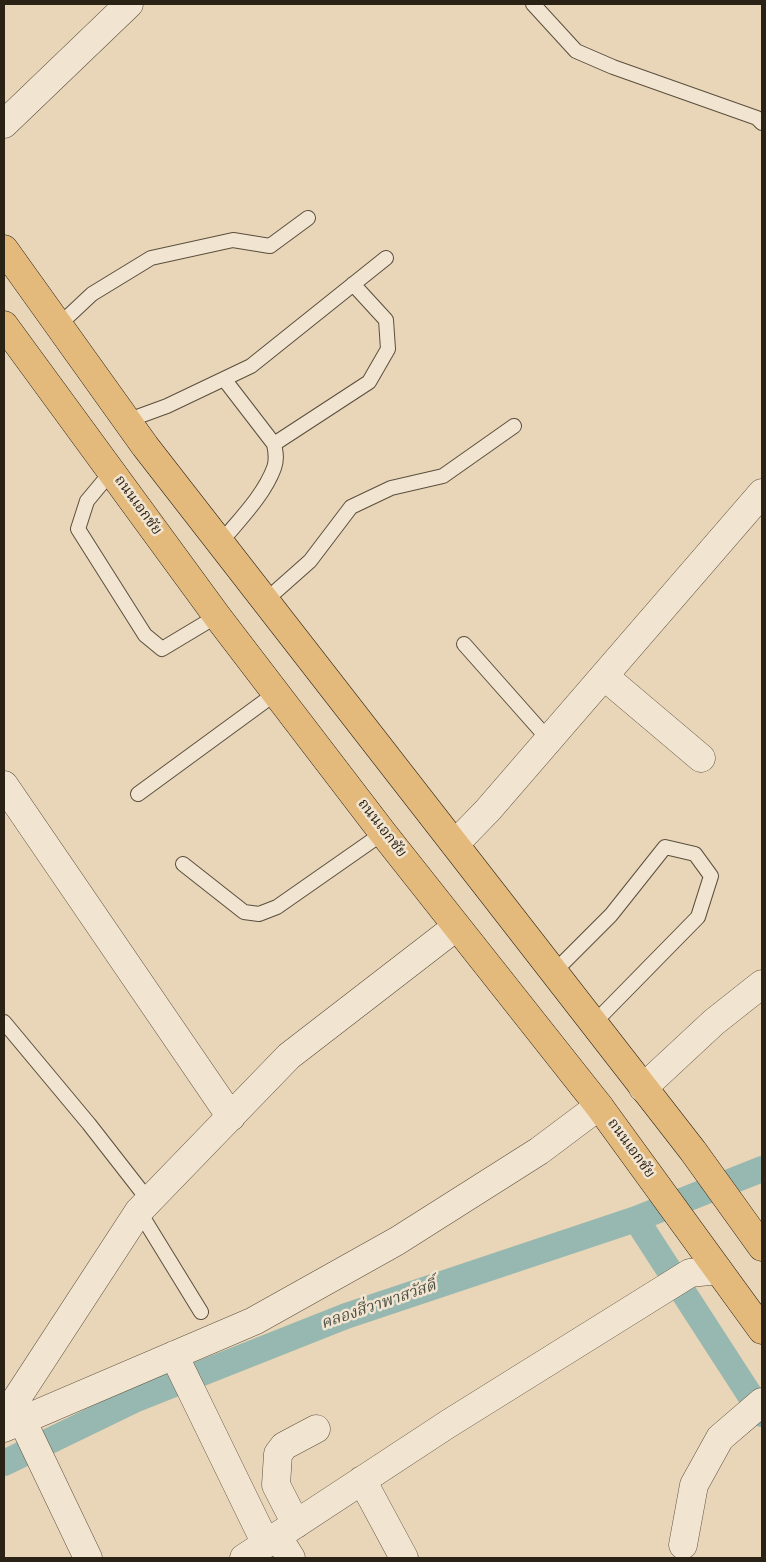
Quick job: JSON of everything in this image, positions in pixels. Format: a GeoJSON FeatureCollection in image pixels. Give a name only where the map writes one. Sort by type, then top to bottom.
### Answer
{"type":"FeatureCollection","features":[{"type":"Feature","properties":{"kind":"main road"},"geometry":{"type":"LineString","coordinates":[[4,249],[126,421],[693,1151],[762,1247]]}},
{"type":"Feature","properties":{"kind":"main road","name":"ถนนเอกชัย"},"geometry":{"type":"LineString","coordinates":[[4,325],[217,616],[383,833],[599,1106],[762,1330]]}},
{"type":"Feature","properties":{"kind":"street"},"geometry":{"type":"LineString","coordinates":[[4,124],[129,4]]}},
{"type":"Feature","properties":{"kind":"street"},"geometry":{"type":"LineString","coordinates":[[455,844],[488,810],[762,493]]}},
{"type":"Feature","properties":{"kind":"street"},"geometry":{"type":"LineString","coordinates":[[604,676],[701,758]]}},
{"type":"Feature","properties":{"kind":"street"},"geometry":{"type":"LineString","coordinates":[[4,785],[231,1116]]}},
{"type":"Feature","properties":{"kind":"street"},"geometry":{"type":"LineString","coordinates":[[14,1424],[144,1206],[289,1056],[456,926]]}},
{"type":"Feature","properties":{"kind":"street"},"geometry":{"type":"LineString","coordinates":[[643,1088],[714,1022],[762,984]]}},
{"type":"Feature","properties":{"kind":"street"},"geometry":{"type":"LineString","coordinates":[[14,1424],[182,1371],[254,1321],[397,1241],[539,1151],[599,1106]]}},
{"type":"Feature","properties":{"kind":"street"},"geometry":{"type":"LineString","coordinates":[[275,1544],[362,1480],[690,1273],[718,1270]]}},
{"type":"Feature","properties":{"kind":"street"},"geometry":{"type":"LineString","coordinates":[[182,1371],[275,1544]]}},
{"type":"Feature","properties":{"kind":"street"},"geometry":{"type":"LineString","coordinates":[[683,1545],[694,1485],[720,1438],[759,1404]]}},
{"type":"Feature","properties":{"kind":"street"},"geometry":{"type":"LineString","coordinates":[[14,1424],[41,1458],[88,1558]]}},
{"type":"Feature","properties":{"kind":"street"},"geometry":{"type":"LineString","coordinates":[[275,1544],[278,1454],[284,1446],[316,1429]]}},
{"type":"Feature","properties":{"kind":"street"},"geometry":{"type":"LineString","coordinates":[[362,1480],[404,1558]]}},
{"type":"Feature","properties":{"kind":"lane"},"geometry":{"type":"LineString","coordinates":[[533,4],[576,51],[613,67],[757,118],[762,123]]}},
{"type":"Feature","properties":{"kind":"lane"},"geometry":{"type":"LineString","coordinates":[[59,325],[92,294],[151,258],[232,240],[270,246],[308,218]]}},
{"type":"Feature","properties":{"kind":"lane"},"geometry":{"type":"LineString","coordinates":[[126,421],[167,406],[251,366],[386,258]]}},
{"type":"Feature","properties":{"kind":"lane"},"geometry":{"type":"LineString","coordinates":[[274,444],[370,382],[388,349],[386,320],[353,284]]}},
{"type":"Feature","properties":{"kind":"lane"},"geometry":{"type":"LineString","coordinates":[[221,542],[255,501],[274,468],[277,456],[274,444],[224,379]]}},
{"type":"Feature","properties":{"kind":"lane"},"geometry":{"type":"LineString","coordinates":[[266,600],[310,561],[351,507],[391,488],[444,476],[514,426]]}},
{"type":"Feature","properties":{"kind":"lane"},"geometry":{"type":"LineString","coordinates":[[112,471],[87,501],[78,529],[145,635],[162,650],[217,616]]}},
{"type":"Feature","properties":{"kind":"lane"},"geometry":{"type":"LineString","coordinates":[[464,644],[549,740]]}},
{"type":"Feature","properties":{"kind":"lane"},"geometry":{"type":"LineString","coordinates":[[138,794],[276,693]]}},
{"type":"Feature","properties":{"kind":"lane"},"geometry":{"type":"LineString","coordinates":[[183,864],[244,912],[259,914],[278,907],[383,833]]}},
{"type":"Feature","properties":{"kind":"lane"},"geometry":{"type":"LineString","coordinates":[[554,972],[611,915],[665,848],[695,854],[711,876],[698,917],[594,1023]]}},
{"type":"Feature","properties":{"kind":"lane"},"geometry":{"type":"LineString","coordinates":[[4,1022],[89,1124],[144,1206],[201,1312]]}},
{"type":"Feature","properties":{"kind":"waterway","name":"คลองสี่วาพาสวัสดิ์"},"geometry":{"type":"LineString","coordinates":[[4,1463],[134,1400],[346,1316],[636,1219],[762,1169]]}},
{"type":"Feature","properties":{"kind":"waterway"},"geometry":{"type":"LineString","coordinates":[[636,1219],[762,1414]]}}]}
